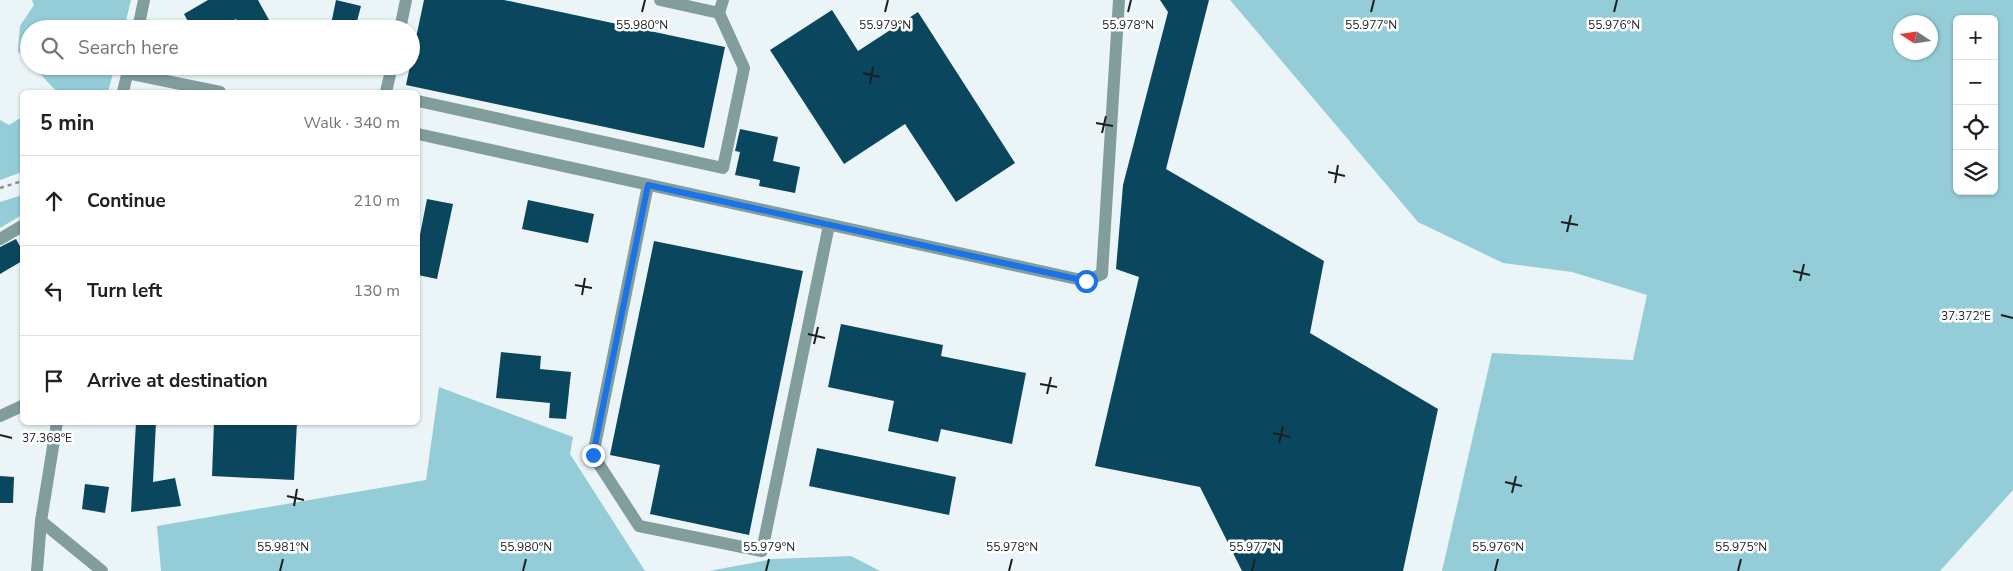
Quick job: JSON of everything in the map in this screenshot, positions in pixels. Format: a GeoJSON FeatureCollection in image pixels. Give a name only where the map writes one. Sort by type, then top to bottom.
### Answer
{"type":"FeatureCollection","features":[{"type":"Feature","properties":{"kind":"street"},"geometry":{"type":"LineString","coordinates":[[140,20],[144,0]]}},
{"type":"Feature","properties":{"kind":"street"},"geometry":{"type":"LineString","coordinates":[[402,20],[406,0]]}},
{"type":"Feature","properties":{"kind":"street"},"geometry":{"type":"LineString","coordinates":[[660,0],[719,13]]}},
{"type":"Feature","properties":{"kind":"street"},"geometry":{"type":"LineString","coordinates":[[420,101],[723,168],[744,68],[719,13],[723,0]]}},
{"type":"Feature","properties":{"kind":"street"},"geometry":{"type":"LineString","coordinates":[[420,134],[1086,281],[1102,274],[1119,0]]}},
{"type":"Feature","properties":{"kind":"street"},"geometry":{"type":"LineString","coordinates":[[123,90],[127,75]]}},
{"type":"Feature","properties":{"kind":"street"},"geometry":{"type":"LineString","coordinates":[[149,75],[212,90]]}},
{"type":"Feature","properties":{"kind":"street"},"geometry":{"type":"LineString","coordinates":[[386,90],[390,75]]}},
{"type":"Feature","properties":{"kind":"street"},"geometry":{"type":"LineString","coordinates":[[648,185],[593,455],[640,526],[762,551],[829,225]]}},
{"type":"Feature","properties":{"kind":"street"},"geometry":{"type":"LineString","coordinates":[[0,239],[20,227]]}},
{"type":"Feature","properties":{"kind":"street"},"geometry":{"type":"LineString","coordinates":[[0,416],[20,407]]}},
{"type":"Feature","properties":{"kind":"street"},"geometry":{"type":"LineString","coordinates":[[37,571],[41,521],[57,425]]}},
{"type":"Feature","properties":{"kind":"street"},"geometry":{"type":"LineString","coordinates":[[41,521],[102,571]]}},
{"type":"Feature","properties":{"kind":"path"},"geometry":{"type":"LineString","coordinates":[[0,188],[20,182]]}},
{"type":"Feature","properties":{"kind":"shaded area"},"geometry":{"type":"Polygon","coordinates":[[[32,0],[131,0],[126,20],[24,20],[34,5],[32,0]]]}},
{"type":"Feature","properties":{"kind":"shaded area"},"geometry":{"type":"Polygon","coordinates":[[[1230,0],[2013,0],[2013,490],[1940,571],[1442,571],[1492,353],[1633,360],[1647,295],[1572,272],[1503,263],[1418,222],[1230,0]]]}},
{"type":"Feature","properties":{"kind":"shaded area"},"geometry":{"type":"Polygon","coordinates":[[[20,26],[20,53],[18,51],[20,26]]]}},
{"type":"Feature","properties":{"kind":"shaded area"},"geometry":{"type":"Polygon","coordinates":[[[41,75],[113,75],[109,90],[55,90],[41,75]]]}},
{"type":"Feature","properties":{"kind":"shaded area"},"geometry":{"type":"Polygon","coordinates":[[[20,118],[20,173],[0,180],[0,120],[9,125],[20,118]]]}},
{"type":"Feature","properties":{"kind":"shaded area"},"geometry":{"type":"Polygon","coordinates":[[[20,196],[20,216],[0,228],[0,202],[20,196]]]}},
{"type":"Feature","properties":{"kind":"shaded area"},"geometry":{"type":"Polygon","coordinates":[[[439,387],[573,437],[570,454],[645,571],[161,571],[157,526],[426,480],[439,387]]]}},
{"type":"Feature","properties":{"kind":"shaded area"},"geometry":{"type":"Polygon","coordinates":[[[851,556],[880,571],[709,571],[773,559],[851,556]]]}},
{"type":"Feature","properties":{"kind":"building"},"geometry":{"type":"Polygon","coordinates":[[[208,0],[258,0],[269,20],[187,20],[184,14],[208,0]]]}},
{"type":"Feature","properties":{"kind":"building"},"geometry":{"type":"Polygon","coordinates":[[[336,0],[361,6],[357,20],[332,20],[336,0]]]}},
{"type":"Feature","properties":{"kind":"building"},"geometry":{"type":"Polygon","coordinates":[[[424,0],[504,0],[725,47],[704,148],[406,85],[408,75],[420,75],[420,20],[424,0]]]}},
{"type":"Feature","properties":{"kind":"building"},"geometry":{"type":"Polygon","coordinates":[[[1160,0],[1209,0],[1166,169],[1324,261],[1310,333],[1438,409],[1403,571],[1242,571],[1200,487],[1095,466],[1139,277],[1116,269],[1123,185],[1168,12],[1160,0]]]}},
{"type":"Feature","properties":{"kind":"building"},"geometry":{"type":"Polygon","coordinates":[[[832,10],[858,51],[918,12],[1015,163],[956,202],[905,124],[844,164],[770,50],[832,10]]]}},
{"type":"Feature","properties":{"kind":"building"},"geometry":{"type":"Polygon","coordinates":[[[740,129],[778,137],[773,161],[800,167],[795,193],[759,186],[760,180],[735,175],[740,152],[735,151],[740,129]]]}},
{"type":"Feature","properties":{"kind":"building"},"geometry":{"type":"Polygon","coordinates":[[[427,199],[453,204],[437,279],[420,275],[420,235],[427,199]]]}},
{"type":"Feature","properties":{"kind":"building"},"geometry":{"type":"Polygon","coordinates":[[[528,200],[594,214],[588,243],[522,229],[528,200]]]}},
{"type":"Feature","properties":{"kind":"building"},"geometry":{"type":"Polygon","coordinates":[[[16,239],[20,246],[20,262],[0,274],[0,247],[16,239]]]}},
{"type":"Feature","properties":{"kind":"building"},"geometry":{"type":"Polygon","coordinates":[[[654,241],[803,271],[749,535],[650,514],[660,465],[610,455],[654,241]]]}},
{"type":"Feature","properties":{"kind":"building"},"geometry":{"type":"Polygon","coordinates":[[[841,324],[943,345],[941,356],[1026,373],[1012,444],[941,429],[938,442],[888,431],[894,401],[828,387],[841,324]]]}},
{"type":"Feature","properties":{"kind":"building"},"geometry":{"type":"Polygon","coordinates":[[[501,352],[541,356],[540,369],[571,372],[566,419],[549,418],[550,403],[496,398],[501,352]]]}},
{"type":"Feature","properties":{"kind":"building"},"geometry":{"type":"Polygon","coordinates":[[[136,425],[156,425],[153,482],[175,478],[181,506],[131,512],[136,425]]]}},
{"type":"Feature","properties":{"kind":"building"},"geometry":{"type":"Polygon","coordinates":[[[214,425],[297,425],[294,480],[212,476],[214,425]]]}},
{"type":"Feature","properties":{"kind":"building"},"geometry":{"type":"Polygon","coordinates":[[[817,448],[956,477],[949,515],[809,486],[817,448]]]}},
{"type":"Feature","properties":{"kind":"building"},"geometry":{"type":"Polygon","coordinates":[[[0,476],[14,477],[13,503],[0,503],[0,476]]]}},
{"type":"Feature","properties":{"kind":"building"},"geometry":{"type":"Polygon","coordinates":[[[85,484],[109,487],[105,513],[82,509],[85,484]]]}},
{"type":"Feature","properties":{"kind":"route"},"geometry":{"type":"LineString","coordinates":[[593,455],[648,185],[1086,281]]}}]}
